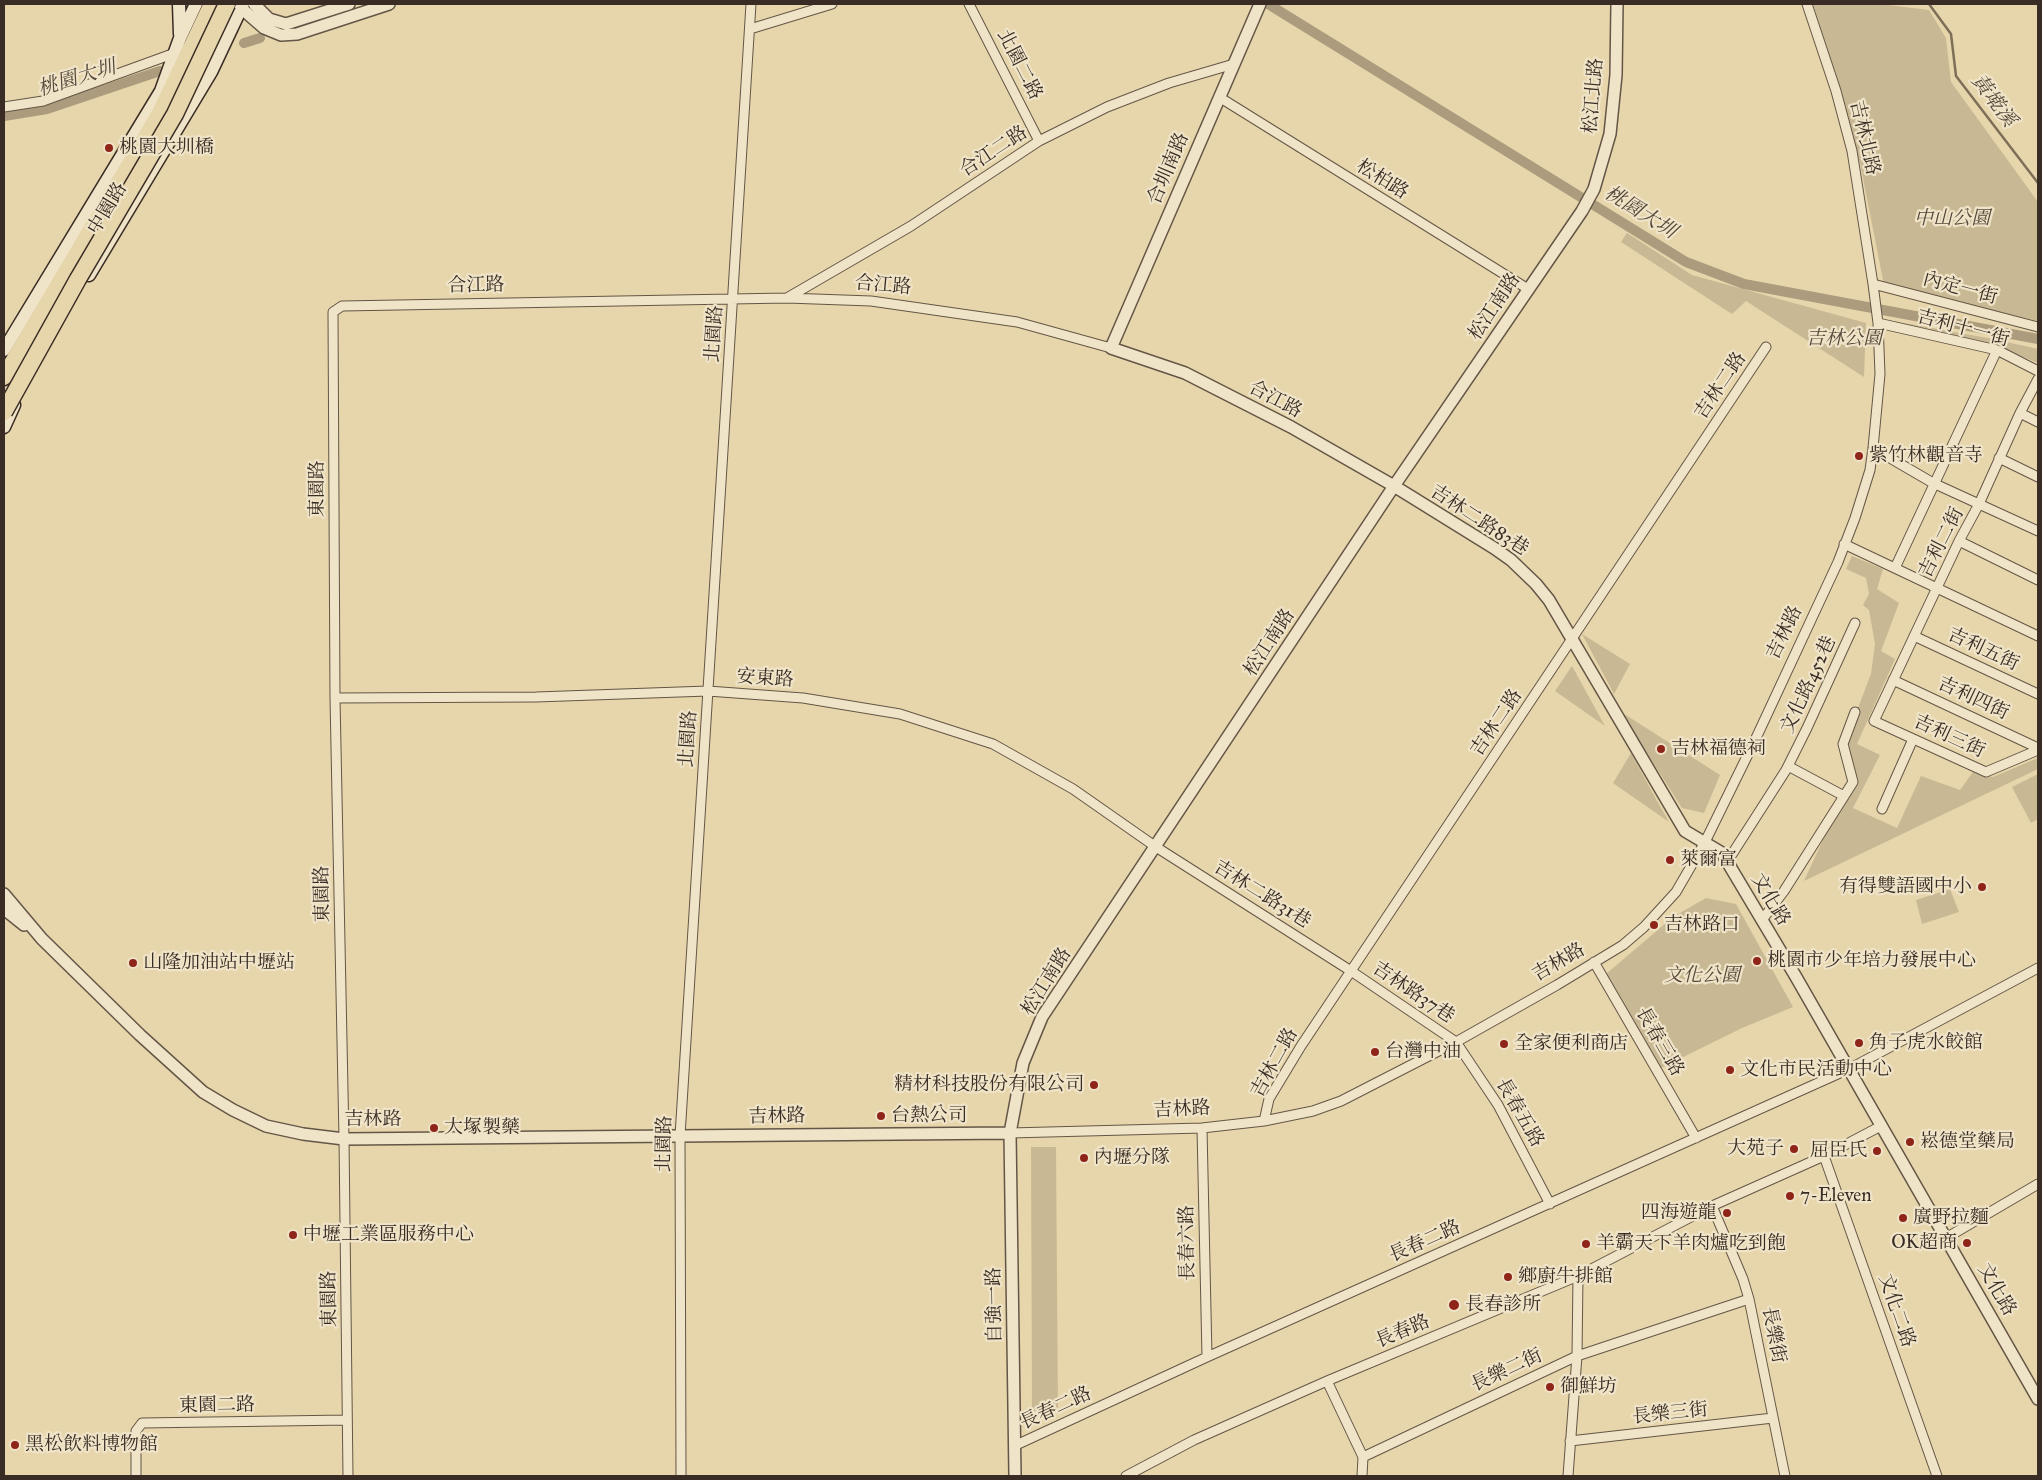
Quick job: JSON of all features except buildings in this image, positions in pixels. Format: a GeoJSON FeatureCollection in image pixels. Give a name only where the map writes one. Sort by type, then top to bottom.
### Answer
{"type":"FeatureCollection","features":[{"type":"Feature","properties":{"kind":"highway"},"geometry":{"type":"LineString","coordinates":[[4,376],[160,113],[212,4]]}},
{"type":"Feature","properties":{"kind":"highway"},"geometry":{"type":"LineString","coordinates":[[4,412],[78,279],[175,114],[236,5]]}},
{"type":"Feature","properties":{"kind":"main road"},"geometry":{"type":"LineString","coordinates":[[179,4],[180,38]]}},
{"type":"Feature","properties":{"kind":"main road","name":"中園路"},"geometry":{"type":"LineString","coordinates":[[4,350],[161,91],[180,38],[196,4]]}},
{"type":"Feature","properties":{"kind":"main road"},"geometry":{"type":"LineString","coordinates":[[157,164],[190,71],[220,4]]}},
{"type":"Feature","properties":{"kind":"main road","name":"中園路"},"geometry":{"type":"LineString","coordinates":[[4,426],[50,338],[211,72],[236,5]]}},
{"type":"Feature","properties":{"kind":"street"},"geometry":{"type":"LineString","coordinates":[[254,4],[269,19],[286,24],[349,4]]}},
{"type":"Feature","properties":{"kind":"street"},"geometry":{"type":"LineString","coordinates":[[236,5],[264,28],[281,35],[297,34],[389,4]]}},
{"type":"Feature","properties":{"kind":"street","name":"北園路"},"geometry":{"type":"LineString","coordinates":[[681,1476],[680,1136],[734,300],[751,4]]}},
{"type":"Feature","properties":{"kind":"street"},"geometry":{"type":"LineString","coordinates":[[750,29],[832,4]]}},
{"type":"Feature","properties":{"kind":"street","name":"北園二路"},"geometry":{"type":"LineString","coordinates":[[969,4],[1039,141]]}},
{"type":"Feature","properties":{"kind":"street","name":"松江北路"},"geometry":{"type":"LineString","coordinates":[[1594,189],[1610,134],[1616,75],[1617,4]]}},
{"type":"Feature","properties":{"kind":"street","name":"吉林北路"},"geometry":{"type":"LineString","coordinates":[[1807,4],[1836,91],[1852,151],[1873,284]]}},
{"type":"Feature","properties":{"kind":"street","name":"合圳南路"},"geometry":{"type":"LineString","coordinates":[[1111,348],[1259,5]]}},
{"type":"Feature","properties":{"kind":"street"},"geometry":{"type":"LineString","coordinates":[[4,107],[43,100],[175,54]]}},
{"type":"Feature","properties":{"kind":"street","name":"合江二路"},"geometry":{"type":"LineString","coordinates":[[787,298],[910,226],[1039,141],[1106,107],[1169,83],[1234,64]]}},
{"type":"Feature","properties":{"kind":"street","name":"松柏路"},"geometry":{"type":"LineString","coordinates":[[1219,97],[1528,289]]}},
{"type":"Feature","properties":{"kind":"street","name":"松江南路"},"geometry":{"type":"LineString","coordinates":[[1010,1133],[1023,1064],[1042,1017],[1394,486],[1594,189]]}},
{"type":"Feature","properties":{"kind":"street","name":"吉林路"},"geometry":{"type":"LineString","coordinates":[[4,894],[42,939],[140,1035],[203,1092],[233,1110],[266,1126],[303,1134],[344,1139],[1010,1133],[1202,1128],[1264,1121],[1313,1111],[1341,1102],[1456,1042],[1623,945],[1644,927],[1676,892],[1705,842],[1757,736],[1838,562],[1855,518],[1870,470],[1880,374],[1873,284]]}},
{"type":"Feature","properties":{"kind":"street","name":"內定一街"},"geometry":{"type":"LineString","coordinates":[[1873,284],[2038,327]]}},
{"type":"Feature","properties":{"kind":"street","name":"合江路"},"geometry":{"type":"LineString","coordinates":[[333,312],[342,306],[787,298],[871,301],[1018,322],[1111,348],[1185,373],[1291,427],[1394,486]]}},
{"type":"Feature","properties":{"kind":"street","name":"東園路"},"geometry":{"type":"LineString","coordinates":[[333,312],[335,698],[344,1139],[348,1476]]}},
{"type":"Feature","properties":{"kind":"street","name":"吉利十一街"},"geometry":{"type":"LineString","coordinates":[[1877,319],[1997,350],[2038,371]]}},
{"type":"Feature","properties":{"kind":"street","name":"吉林二路"},"geometry":{"type":"LineString","coordinates":[[1264,1121],[1269,1100],[1301,1046],[1766,347]]}},
{"type":"Feature","properties":{"kind":"street"},"geometry":{"type":"LineString","coordinates":[[1895,568],[1997,350]]}},
{"type":"Feature","properties":{"kind":"street","name":"吉利二街"},"geometry":{"type":"LineString","coordinates":[[1874,721],[1959,541],[1979,504],[2020,413],[2038,379]]}},
{"type":"Feature","properties":{"kind":"street"},"geometry":{"type":"LineString","coordinates":[[2020,413],[2038,422]]}},
{"type":"Feature","properties":{"kind":"street"},"geometry":{"type":"LineString","coordinates":[[1873,448],[1934,483],[2038,531]]}},
{"type":"Feature","properties":{"kind":"street"},"geometry":{"type":"LineString","coordinates":[[1999,458],[2038,477]]}},
{"type":"Feature","properties":{"kind":"street","name":"吉林二路83巷"},"geometry":{"type":"LineString","coordinates":[[1394,486],[1511,560],[1549,600],[1685,831],[1705,842]]}},
{"type":"Feature","properties":{"kind":"street"},"geometry":{"type":"LineString","coordinates":[[1959,541],[2038,580]]}},
{"type":"Feature","properties":{"kind":"street"},"geometry":{"type":"LineString","coordinates":[[1844,544],[2038,636]]}},
{"type":"Feature","properties":{"kind":"street","name":"文化路452巷"},"geometry":{"type":"LineString","coordinates":[[1727,862],[1788,766],[1856,623]]}},
{"type":"Feature","properties":{"kind":"street","name":"吉利五街"},"geometry":{"type":"LineString","coordinates":[[1914,636],[2038,694]]}},
{"type":"Feature","properties":{"kind":"street","name":"吉利四街"},"geometry":{"type":"LineString","coordinates":[[1893,680],[2038,749]]}},
{"type":"Feature","properties":{"kind":"street","name":"安東路"},"geometry":{"type":"LineString","coordinates":[[335,698],[536,697],[708,691],[803,698],[900,714],[993,744],[1073,788],[1156,847]]}},
{"type":"Feature","properties":{"kind":"street"},"geometry":{"type":"LineString","coordinates":[[1762,920],[1784,891],[1853,782],[1843,744],[1856,712]]}},
{"type":"Feature","properties":{"kind":"street","name":"吉利三街"},"geometry":{"type":"LineString","coordinates":[[1874,721],[1986,772],[2038,749]]}},
{"type":"Feature","properties":{"kind":"street"},"geometry":{"type":"LineString","coordinates":[[1882,809],[1913,739]]}},
{"type":"Feature","properties":{"kind":"street"},"geometry":{"type":"LineString","coordinates":[[1788,766],[1844,796]]}},
{"type":"Feature","properties":{"kind":"street","name":"文化路"},"geometry":{"type":"LineString","coordinates":[[1705,842],[1722,853],[1849,1069],[2038,1399]]}},
{"type":"Feature","properties":{"kind":"street","name":"吉林二路31巷"},"geometry":{"type":"LineString","coordinates":[[1156,847],[1351,970]]}},
{"type":"Feature","properties":{"kind":"street","name":"吉林路"},"geometry":{"type":"LineString","coordinates":[[4,909],[42,939]]}},
{"type":"Feature","properties":{"kind":"street","name":"長春三路"},"geometry":{"type":"LineString","coordinates":[[1594,962],[1696,1138]]}},
{"type":"Feature","properties":{"kind":"street","name":"長春二路"},"geometry":{"type":"LineString","coordinates":[[1014,1446],[1207,1357],[1849,1069],[2038,968]]}},
{"type":"Feature","properties":{"kind":"street","name":"吉林路37巷"},"geometry":{"type":"LineString","coordinates":[[1351,970],[1456,1042]]}},
{"type":"Feature","properties":{"kind":"street","name":"長春五路"},"geometry":{"type":"LineString","coordinates":[[1456,1042],[1498,1105],[1550,1204]]}},
{"type":"Feature","properties":{"kind":"street","name":"長春路"},"geometry":{"type":"LineString","coordinates":[[1126,1476],[1194,1440],[1327,1381],[1578,1276],[1712,1206],[1824,1156],[1880,1126]]}},
{"type":"Feature","properties":{"kind":"street","name":"長春六路"},"geometry":{"type":"LineString","coordinates":[[1202,1128],[1207,1357]]}},
{"type":"Feature","properties":{"kind":"street","name":"自強一路"},"geometry":{"type":"LineString","coordinates":[[1010,1133],[1015,1476]]}},
{"type":"Feature","properties":{"kind":"street","name":"文化二路"},"geometry":{"type":"LineString","coordinates":[[1824,1156],[1936,1476]]}},
{"type":"Feature","properties":{"kind":"street"},"geometry":{"type":"LineString","coordinates":[[1946,1238],[2038,1184]]}},
{"type":"Feature","properties":{"kind":"street","name":"長樂街"},"geometry":{"type":"LineString","coordinates":[[1712,1206],[1743,1279],[1749,1299],[1785,1476]]}},
{"type":"Feature","properties":{"kind":"street"},"geometry":{"type":"LineString","coordinates":[[1568,1476],[1577,1356],[1578,1276]]}},
{"type":"Feature","properties":{"kind":"street","name":"長樂二街"},"geometry":{"type":"LineString","coordinates":[[1362,1457],[1577,1356],[1749,1299]]}},
{"type":"Feature","properties":{"kind":"street"},"geometry":{"type":"LineString","coordinates":[[1327,1381],[1362,1457],[1362,1476]]}},
{"type":"Feature","properties":{"kind":"street","name":"長樂三街"},"geometry":{"type":"LineString","coordinates":[[1570,1441],[1773,1418]]}},
{"type":"Feature","properties":{"kind":"street","name":"東園二路"},"geometry":{"type":"LineString","coordinates":[[136,1476],[136,1431],[142,1423],[347,1420]]}},
{"type":"Feature","properties":{"kind":"green space","name":"中山公園"},"geometry":{"type":"Polygon","coordinates":[[[1813,4],[1880,4],[1929,10],[1946,38],[1951,82],[2038,202],[2038,321],[1884,285],[1860,163],[1813,4]]]}},
{"type":"Feature","properties":{"kind":"green space","name":"吉林公園"},"geometry":{"type":"Polygon","coordinates":[[[1627,233],[1692,275],[1866,323],[1864,377],[1746,301],[1732,314],[1621,242],[1627,233]]]}},
{"type":"Feature","properties":{"kind":"green space"},"geometry":{"type":"Polygon","coordinates":[[[1882,319],[2038,349],[2038,363],[1993,345],[1882,326],[1882,319]]]}},
{"type":"Feature","properties":{"kind":"green space"},"geometry":{"type":"Polygon","coordinates":[[[1852,556],[1883,569],[1877,589],[1899,603],[1881,651],[1895,659],[1857,744],[1880,755],[1853,808],[1897,828],[1921,776],[1960,790],[1973,772],[1993,777],[2038,758],[2038,769],[1804,881],[1839,805],[1856,777],[1845,742],[1871,674],[1875,644],[1869,610],[1863,605],[1869,594],[1866,578],[1846,569],[1852,556]]]}},
{"type":"Feature","properties":{"kind":"green space"},"geometry":{"type":"Polygon","coordinates":[[[1582,634],[1630,664],[1614,694],[1582,634]]]}},
{"type":"Feature","properties":{"kind":"green space"},"geometry":{"type":"Polygon","coordinates":[[[1572,666],[1605,726],[1555,691],[1572,666]]]}},
{"type":"Feature","properties":{"kind":"green space"},"geometry":{"type":"Polygon","coordinates":[[[1621,712],[1720,775],[1704,813],[1682,808],[1621,712]]]}},
{"type":"Feature","properties":{"kind":"green space"},"geometry":{"type":"Polygon","coordinates":[[[1631,753],[1657,801],[1669,822],[1613,783],[1631,753]]]}},
{"type":"Feature","properties":{"kind":"green space"},"geometry":{"type":"Polygon","coordinates":[[[2038,774],[2038,819],[2031,823],[2012,787],[2038,774]]]}},
{"type":"Feature","properties":{"kind":"green space"},"geometry":{"type":"Polygon","coordinates":[[[1950,889],[1959,912],[1922,924],[1916,900],[1950,889]]]}},
{"type":"Feature","properties":{"kind":"green space","name":"文化公園"},"geometry":{"type":"Polygon","coordinates":[[[1706,898],[1736,904],[1793,1007],[1742,1028],[1661,1068],[1606,974],[1673,917],[1706,898]]]}},
{"type":"Feature","properties":{"kind":"green space"},"geometry":{"type":"Polygon","coordinates":[[[1031,1147],[1056,1147],[1058,1411],[1032,1411],[1031,1147]]]}},
{"type":"Feature","properties":{"kind":"waterway","name":"桃園大圳"},"geometry":{"type":"LineString","coordinates":[[1268,4],[1686,262],[1744,284],[2038,339]]}},
{"type":"Feature","properties":{"kind":"waterway","name":"黃墘溪"},"geometry":{"type":"LineString","coordinates":[[1929,4],[1951,34],[1956,76],[2038,183]]}},
{"type":"Feature","properties":{"kind":"waterway","name":"桃園大圳"},"geometry":{"type":"LineString","coordinates":[[244,43],[260,38]]}},
{"type":"Feature","properties":{"kind":"waterway","name":"桃園大圳"},"geometry":{"type":"LineString","coordinates":[[4,116],[47,109],[160,71]]}},
{"type":"Feature","properties":{"kind":"place","name":"桃園大圳橋"},"geometry":{"type":"Point","coordinates":[109,148]}},
{"type":"Feature","properties":{"kind":"place","name":"紫竹林觀音寺"},"geometry":{"type":"Point","coordinates":[1859,456]}},
{"type":"Feature","properties":{"kind":"place","name":"吉林福德祠"},"geometry":{"type":"Point","coordinates":[1661,749]}},
{"type":"Feature","properties":{"kind":"place","name":"萊爾富"},"geometry":{"type":"Point","coordinates":[1670,860]}},
{"type":"Feature","properties":{"kind":"place","name":"有得雙語國中小"},"geometry":{"type":"Point","coordinates":[1982,887]}},
{"type":"Feature","properties":{"kind":"place","name":"吉林路口"},"geometry":{"type":"Point","coordinates":[1654,925]}},
{"type":"Feature","properties":{"kind":"place","name":"桃園市少年培力發展中心"},"geometry":{"type":"Point","coordinates":[1757,961]}},
{"type":"Feature","properties":{"kind":"place","name":"山隆加油站中壢站"},"geometry":{"type":"Point","coordinates":[133,963]}},
{"type":"Feature","properties":{"kind":"place","name":"角子虎水餃館"},"geometry":{"type":"Point","coordinates":[1859,1043]}},
{"type":"Feature","properties":{"kind":"place","name":"全家便利商店"},"geometry":{"type":"Point","coordinates":[1504,1044]}},
{"type":"Feature","properties":{"kind":"place","name":"台灣中油"},"geometry":{"type":"Point","coordinates":[1375,1052]}},
{"type":"Feature","properties":{"kind":"place","name":"文化市民活動中心"},"geometry":{"type":"Point","coordinates":[1730,1070]}},
{"type":"Feature","properties":{"kind":"place","name":"精材科技股份有限公司"},"geometry":{"type":"Point","coordinates":[1094,1085]}},
{"type":"Feature","properties":{"kind":"place","name":"台熱公司"},"geometry":{"type":"Point","coordinates":[881,1116]}},
{"type":"Feature","properties":{"kind":"place","name":"大塚製藥"},"geometry":{"type":"Point","coordinates":[434,1128]}},
{"type":"Feature","properties":{"kind":"place","name":"崧德堂藥局"},"geometry":{"type":"Point","coordinates":[1910,1142]}},
{"type":"Feature","properties":{"kind":"place","name":"大苑子"},"geometry":{"type":"Point","coordinates":[1794,1149]}},
{"type":"Feature","properties":{"kind":"place","name":"屈臣氏"},"geometry":{"type":"Point","coordinates":[1877,1151]}},
{"type":"Feature","properties":{"kind":"place","name":"內壢分隊"},"geometry":{"type":"Point","coordinates":[1084,1158]}},
{"type":"Feature","properties":{"kind":"place","name":"7-Eleven"},"geometry":{"type":"Point","coordinates":[1790,1196]}},
{"type":"Feature","properties":{"kind":"place","name":"四海遊龍"},"geometry":{"type":"Point","coordinates":[1727,1213]}},
{"type":"Feature","properties":{"kind":"place","name":"廣野拉麵"},"geometry":{"type":"Point","coordinates":[1903,1218]}},
{"type":"Feature","properties":{"kind":"place","name":"中壢工業區服務中心"},"geometry":{"type":"Point","coordinates":[293,1235]}},
{"type":"Feature","properties":{"kind":"place","name":"OK超商"},"geometry":{"type":"Point","coordinates":[1967,1243]}},
{"type":"Feature","properties":{"kind":"place","name":"羊霸天下羊肉爐吃到飽"},"geometry":{"type":"Point","coordinates":[1586,1244]}},
{"type":"Feature","properties":{"kind":"place","name":"鄉廚牛排館"},"geometry":{"type":"Point","coordinates":[1508,1277]}},
{"type":"Feature","properties":{"kind":"place","name":"長春診所"},"geometry":{"type":"Point","coordinates":[1454,1305]}},
{"type":"Feature","properties":{"kind":"place","name":"御鮮坊"},"geometry":{"type":"Point","coordinates":[1550,1387]}},
{"type":"Feature","properties":{"kind":"place","name":"黑松飲料博物館"},"geometry":{"type":"Point","coordinates":[15,1445]}}]}
